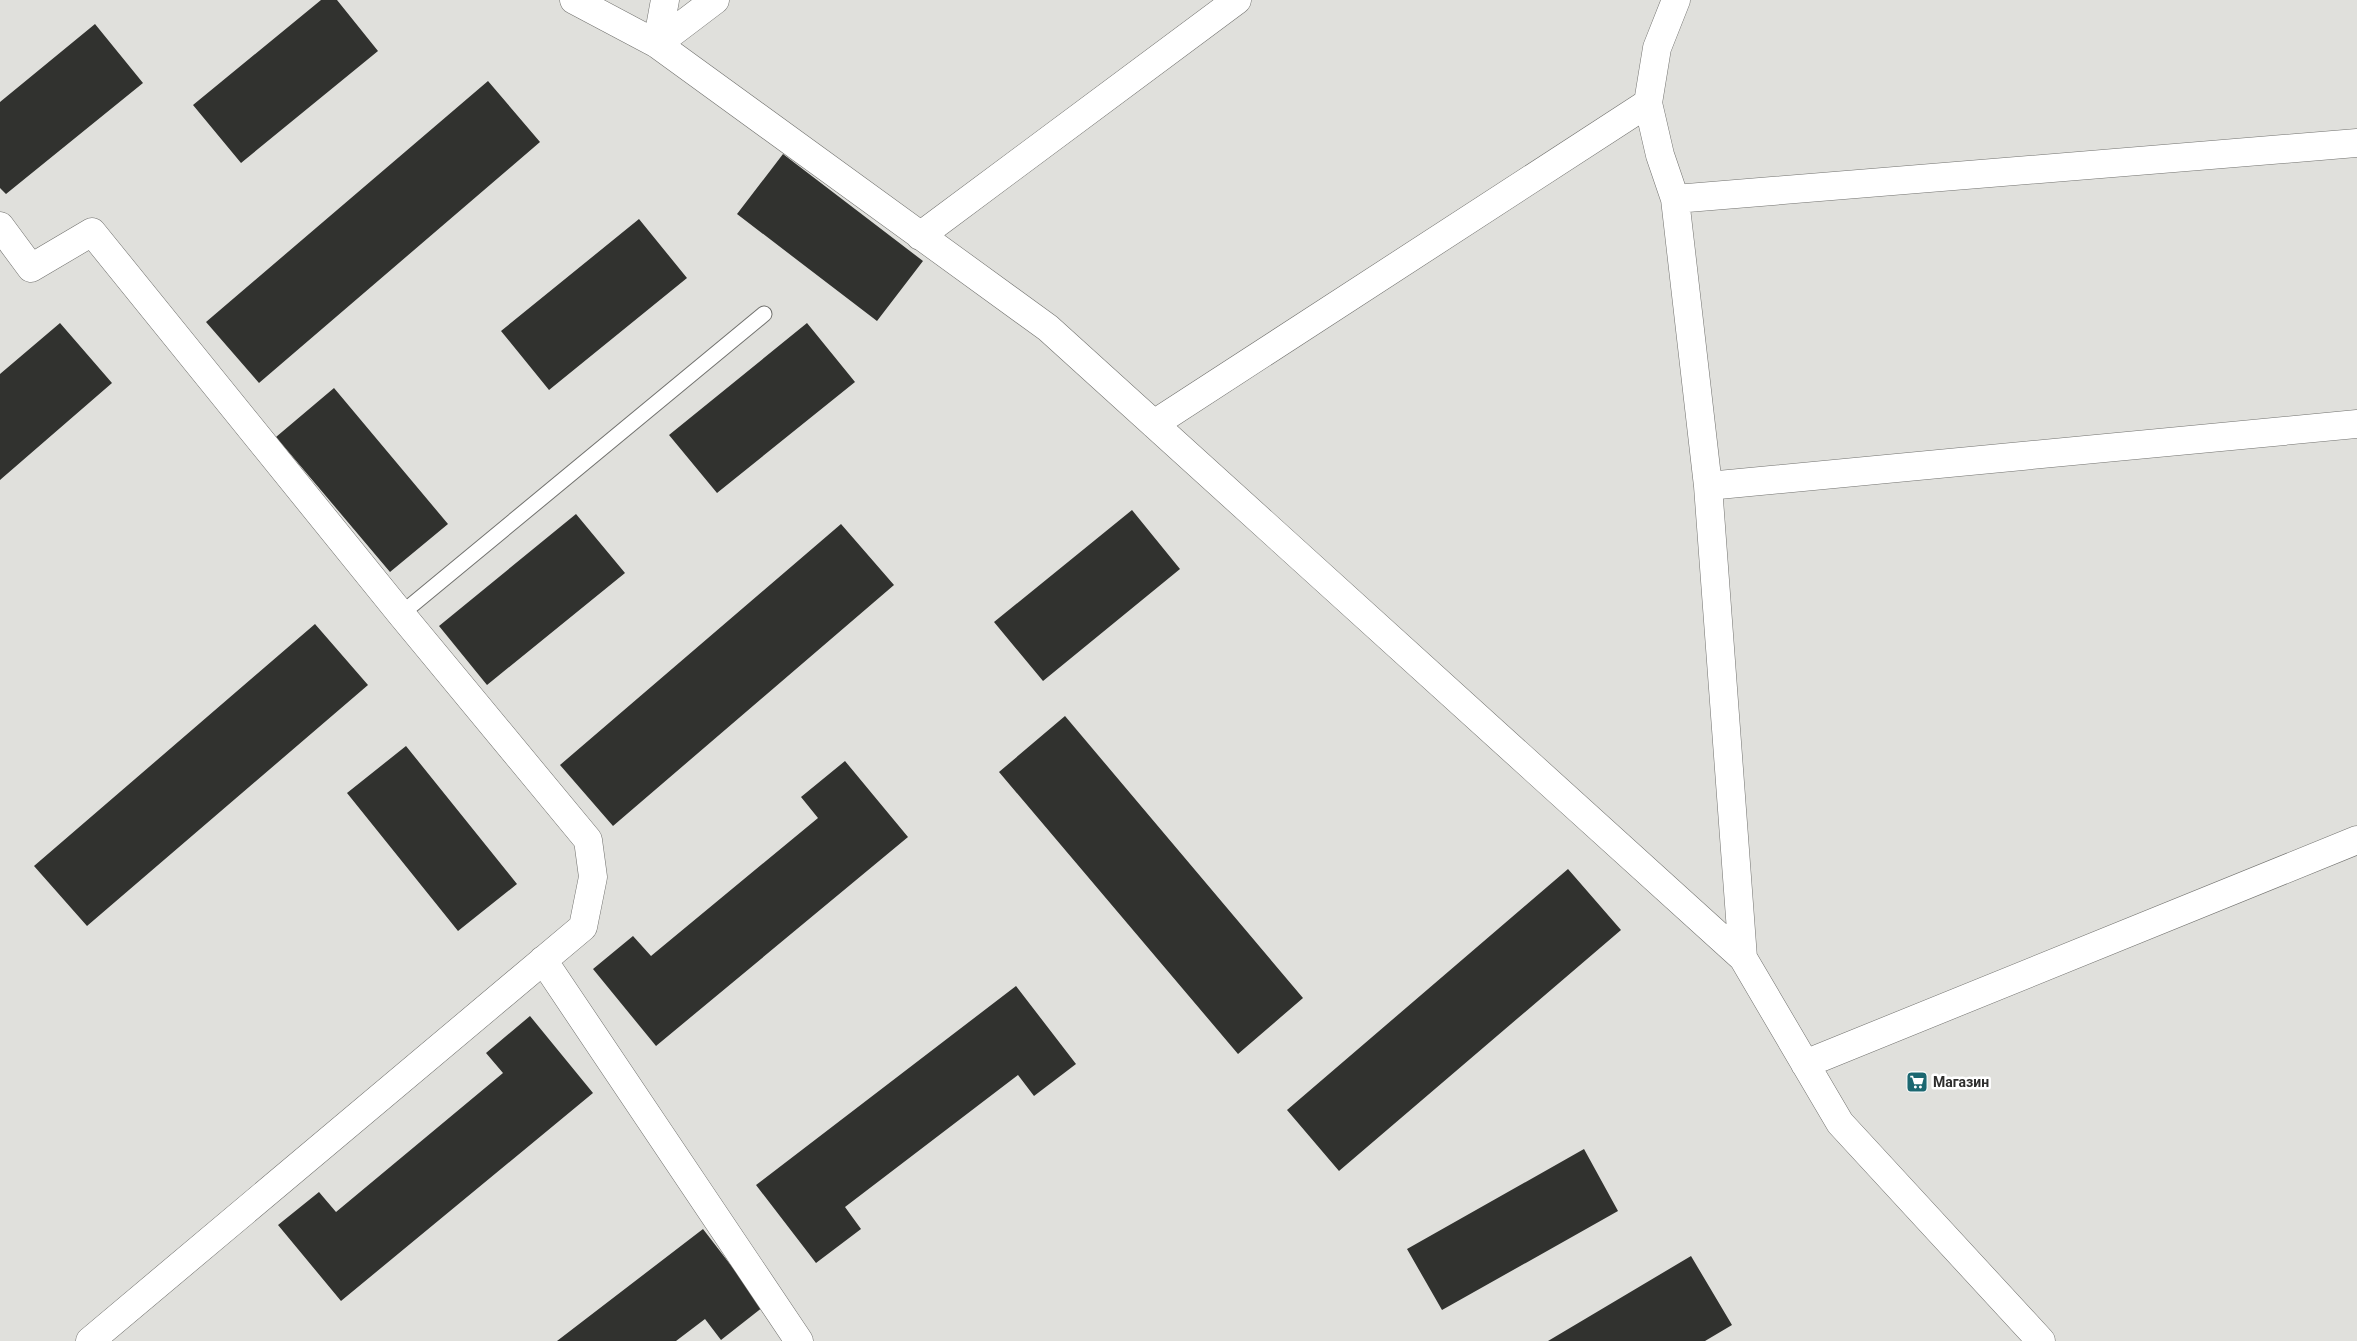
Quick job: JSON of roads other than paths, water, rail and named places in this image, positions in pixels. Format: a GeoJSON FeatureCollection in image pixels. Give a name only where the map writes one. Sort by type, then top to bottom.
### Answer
{"type":"FeatureCollection","features":[{"type":"Feature","properties":{"kind":"street"},"geometry":{"type":"LineString","coordinates":[[574,0],[657,44],[1048,328],[1743,958],[1840,1123],[2041,1341]]}},
{"type":"Feature","properties":{"kind":"street"},"geometry":{"type":"LineString","coordinates":[[657,44],[665,0]]}},
{"type":"Feature","properties":{"kind":"street"},"geometry":{"type":"LineString","coordinates":[[657,44],[715,0]]}},
{"type":"Feature","properties":{"kind":"street"},"geometry":{"type":"LineString","coordinates":[[920,236],[1237,0]]}},
{"type":"Feature","properties":{"kind":"street"},"geometry":{"type":"LineString","coordinates":[[1676,0],[1657,48],[1648,103],[1660,154],[1675,200],[1708,486],[1743,958]]}},
{"type":"Feature","properties":{"kind":"street"},"geometry":{"type":"LineString","coordinates":[[1154,424],[1648,103]]}},
{"type":"Feature","properties":{"kind":"street"},"geometry":{"type":"LineString","coordinates":[[1675,200],[2357,143]]}},
{"type":"Feature","properties":{"kind":"street"},"geometry":{"type":"LineString","coordinates":[[0,226],[31,268],[92,232],[401,614],[588,840],[593,877],[583,926],[90,1341]]}},
{"type":"Feature","properties":{"kind":"street"},"geometry":{"type":"LineString","coordinates":[[1708,486],[2357,424]]}},
{"type":"Feature","properties":{"kind":"street"},"geometry":{"type":"LineString","coordinates":[[1805,1064],[2357,840]]}},
{"type":"Feature","properties":{"kind":"street"},"geometry":{"type":"LineString","coordinates":[[543,960],[799,1341]]}},
{"type":"Feature","properties":{"kind":"lane"},"geometry":{"type":"LineString","coordinates":[[401,614],[764,314]]}},
{"type":"Feature","properties":{"kind":"place","name":"Магазин"},"geometry":{"type":"Point","coordinates":[1917,1082]}}]}
